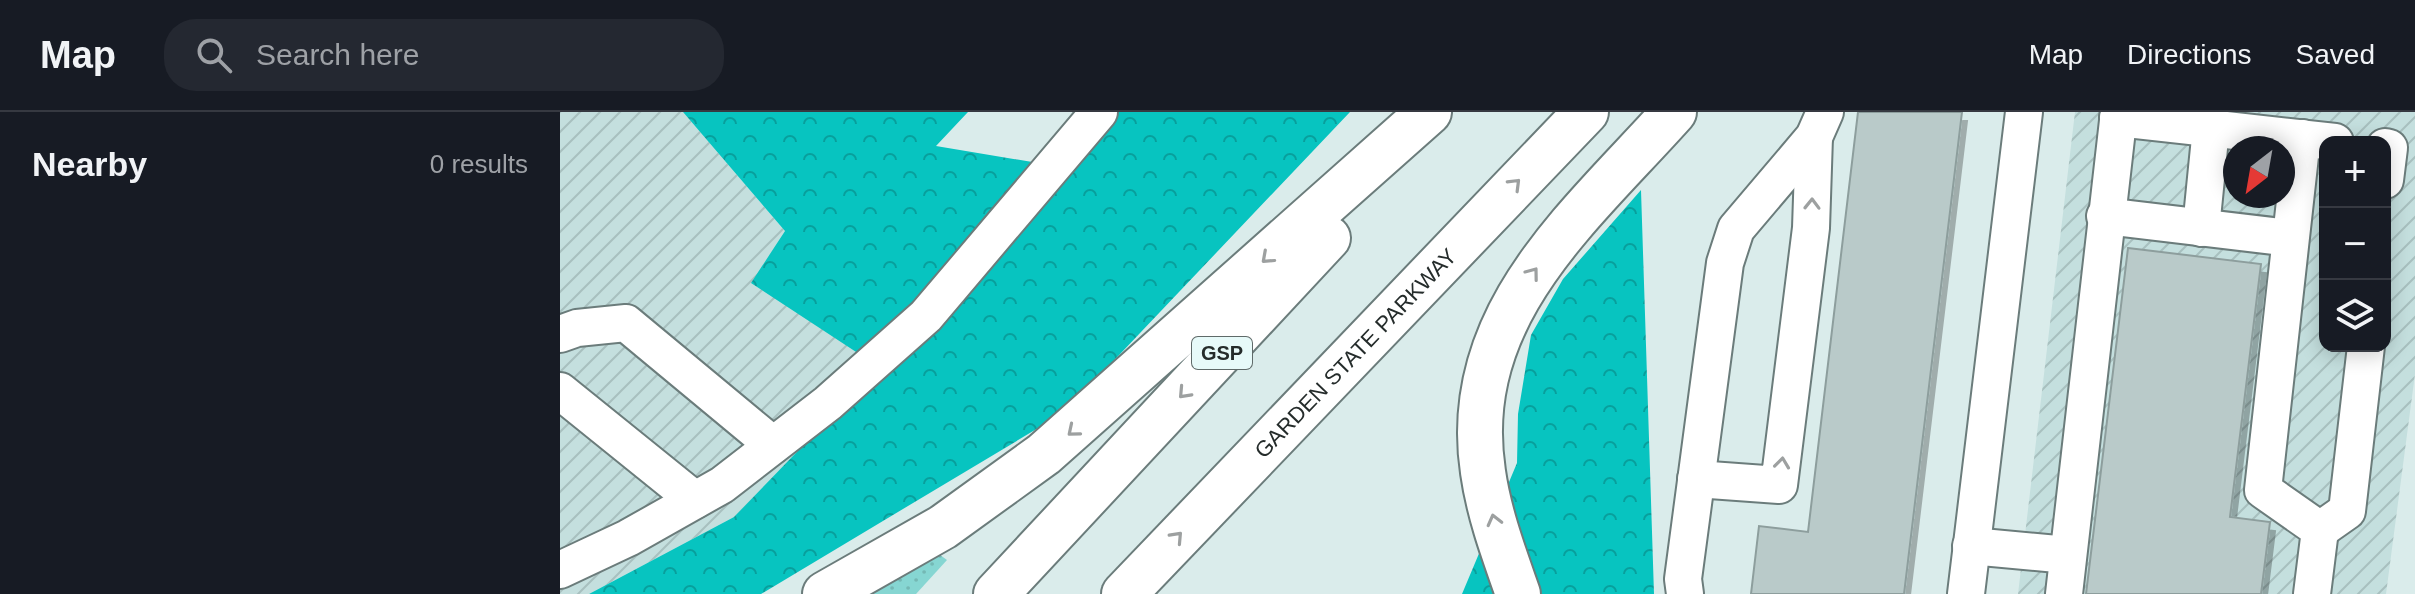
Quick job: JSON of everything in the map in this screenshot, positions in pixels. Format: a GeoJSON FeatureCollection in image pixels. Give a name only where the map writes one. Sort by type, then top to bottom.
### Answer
{"type":"FeatureCollection","features":[{"type":"Feature","properties":{"kind":"highway"},"geometry":{"type":"LineString","coordinates":[[825,594],[931,534],[1044,454],[1429,112]]}},
{"type":"Feature","properties":{"kind":"highway","name":"GSP"},"geometry":{"type":"LineString","coordinates":[[996,594],[1449,112]]}},
{"type":"Feature","properties":{"kind":"highway","name":"GARDEN STATE PARKWAY"},"geometry":{"type":"LineString","coordinates":[[1124,594],[1586,112]]}},
{"type":"Feature","properties":{"kind":"highway"},"geometry":{"type":"LineString","coordinates":[[1518,594],[1499,541],[1483,473],[1481,410],[1494,345],[1512,304],[1541,263],[1674,112]]}},
{"type":"Feature","properties":{"kind":"lane"},"geometry":{"type":"LineString","coordinates":[[560,570],[628,538],[695,500],[828,403],[926,316],[1099,112]]}},
{"type":"Feature","properties":{"kind":"lane"},"geometry":{"type":"LineString","coordinates":[[1966,594],[2024,112]]}},
{"type":"Feature","properties":{"kind":"lane"},"geometry":{"type":"LineString","coordinates":[[2064,594],[2118,115],[2319,140],[2290,238],[2263,490],[2320,530]]}},
{"type":"Feature","properties":{"kind":"lane"},"geometry":{"type":"LineString","coordinates":[[1685,594],[1683,579],[1725,263],[1736,229],[1819,125]]}},
{"type":"Feature","properties":{"kind":"lane"},"geometry":{"type":"LineString","coordinates":[[1696,479],[1779,485],[1811,228],[1819,125]]}},
{"type":"Feature","properties":{"kind":"lane"},"geometry":{"type":"LineString","coordinates":[[2201,228],[2211,128]]}},
{"type":"Feature","properties":{"kind":"lane"},"geometry":{"type":"LineString","coordinates":[[2105,216],[2290,238]]}},
{"type":"Feature","properties":{"kind":"lane"},"geometry":{"type":"LineString","coordinates":[[560,334],[577,328],[626,323],[773,445]]}},
{"type":"Feature","properties":{"kind":"lane"},"geometry":{"type":"LineString","coordinates":[[2312,594],[2320,530],[2347,511],[2365,352]]}},
{"type":"Feature","properties":{"kind":"lane"},"geometry":{"type":"LineString","coordinates":[[560,391],[695,500]]}},
{"type":"Feature","properties":{"kind":"lane"},"geometry":{"type":"LineString","coordinates":[[1971,546],[2068,555]]}},
{"type":"Feature","properties":{"kind":"shaded area"},"geometry":{"type":"Polygon","coordinates":[[[560,112],[683,112],[785,231],[752,283],[880,367],[734,517],[589,594],[560,594],[560,112]]]}},
{"type":"Feature","properties":{"kind":"shaded area"},"geometry":{"type":"Polygon","coordinates":[[[2075,112],[2415,112],[2415,374],[2386,594],[2018,594],[2075,112]]]}},
{"type":"Feature","properties":{"kind":"shaded area"},"geometry":{"type":"Polygon","coordinates":[[[936,552],[947,560],[916,594],[864,594],[936,552]]]}},
{"type":"Feature","properties":{"kind":"green space"},"geometry":{"type":"Polygon","coordinates":[[[683,112],[968,112],[936,146],[1062,167],[1112,112],[1350,112],[1065,412],[761,594],[589,594],[734,517],[879,367],[751,283],[785,231],[683,112]]]}},
{"type":"Feature","properties":{"kind":"green space"},"geometry":{"type":"Polygon","coordinates":[[[1641,190],[1654,594],[1462,594],[1517,463],[1518,414],[1531,335],[1563,279],[1641,190]]]}},
{"type":"Feature","properties":{"kind":"building"},"geometry":{"type":"Polygon","coordinates":[[[1858,112],[1962,112],[1904,594],[1751,594],[1759,526],[1808,532],[1858,112]]]}},
{"type":"Feature","properties":{"kind":"building"},"geometry":{"type":"Polygon","coordinates":[[[2128,248],[2261,264],[2230,517],[2270,522],[2261,594],[2086,594],[2128,248]]]}}]}
